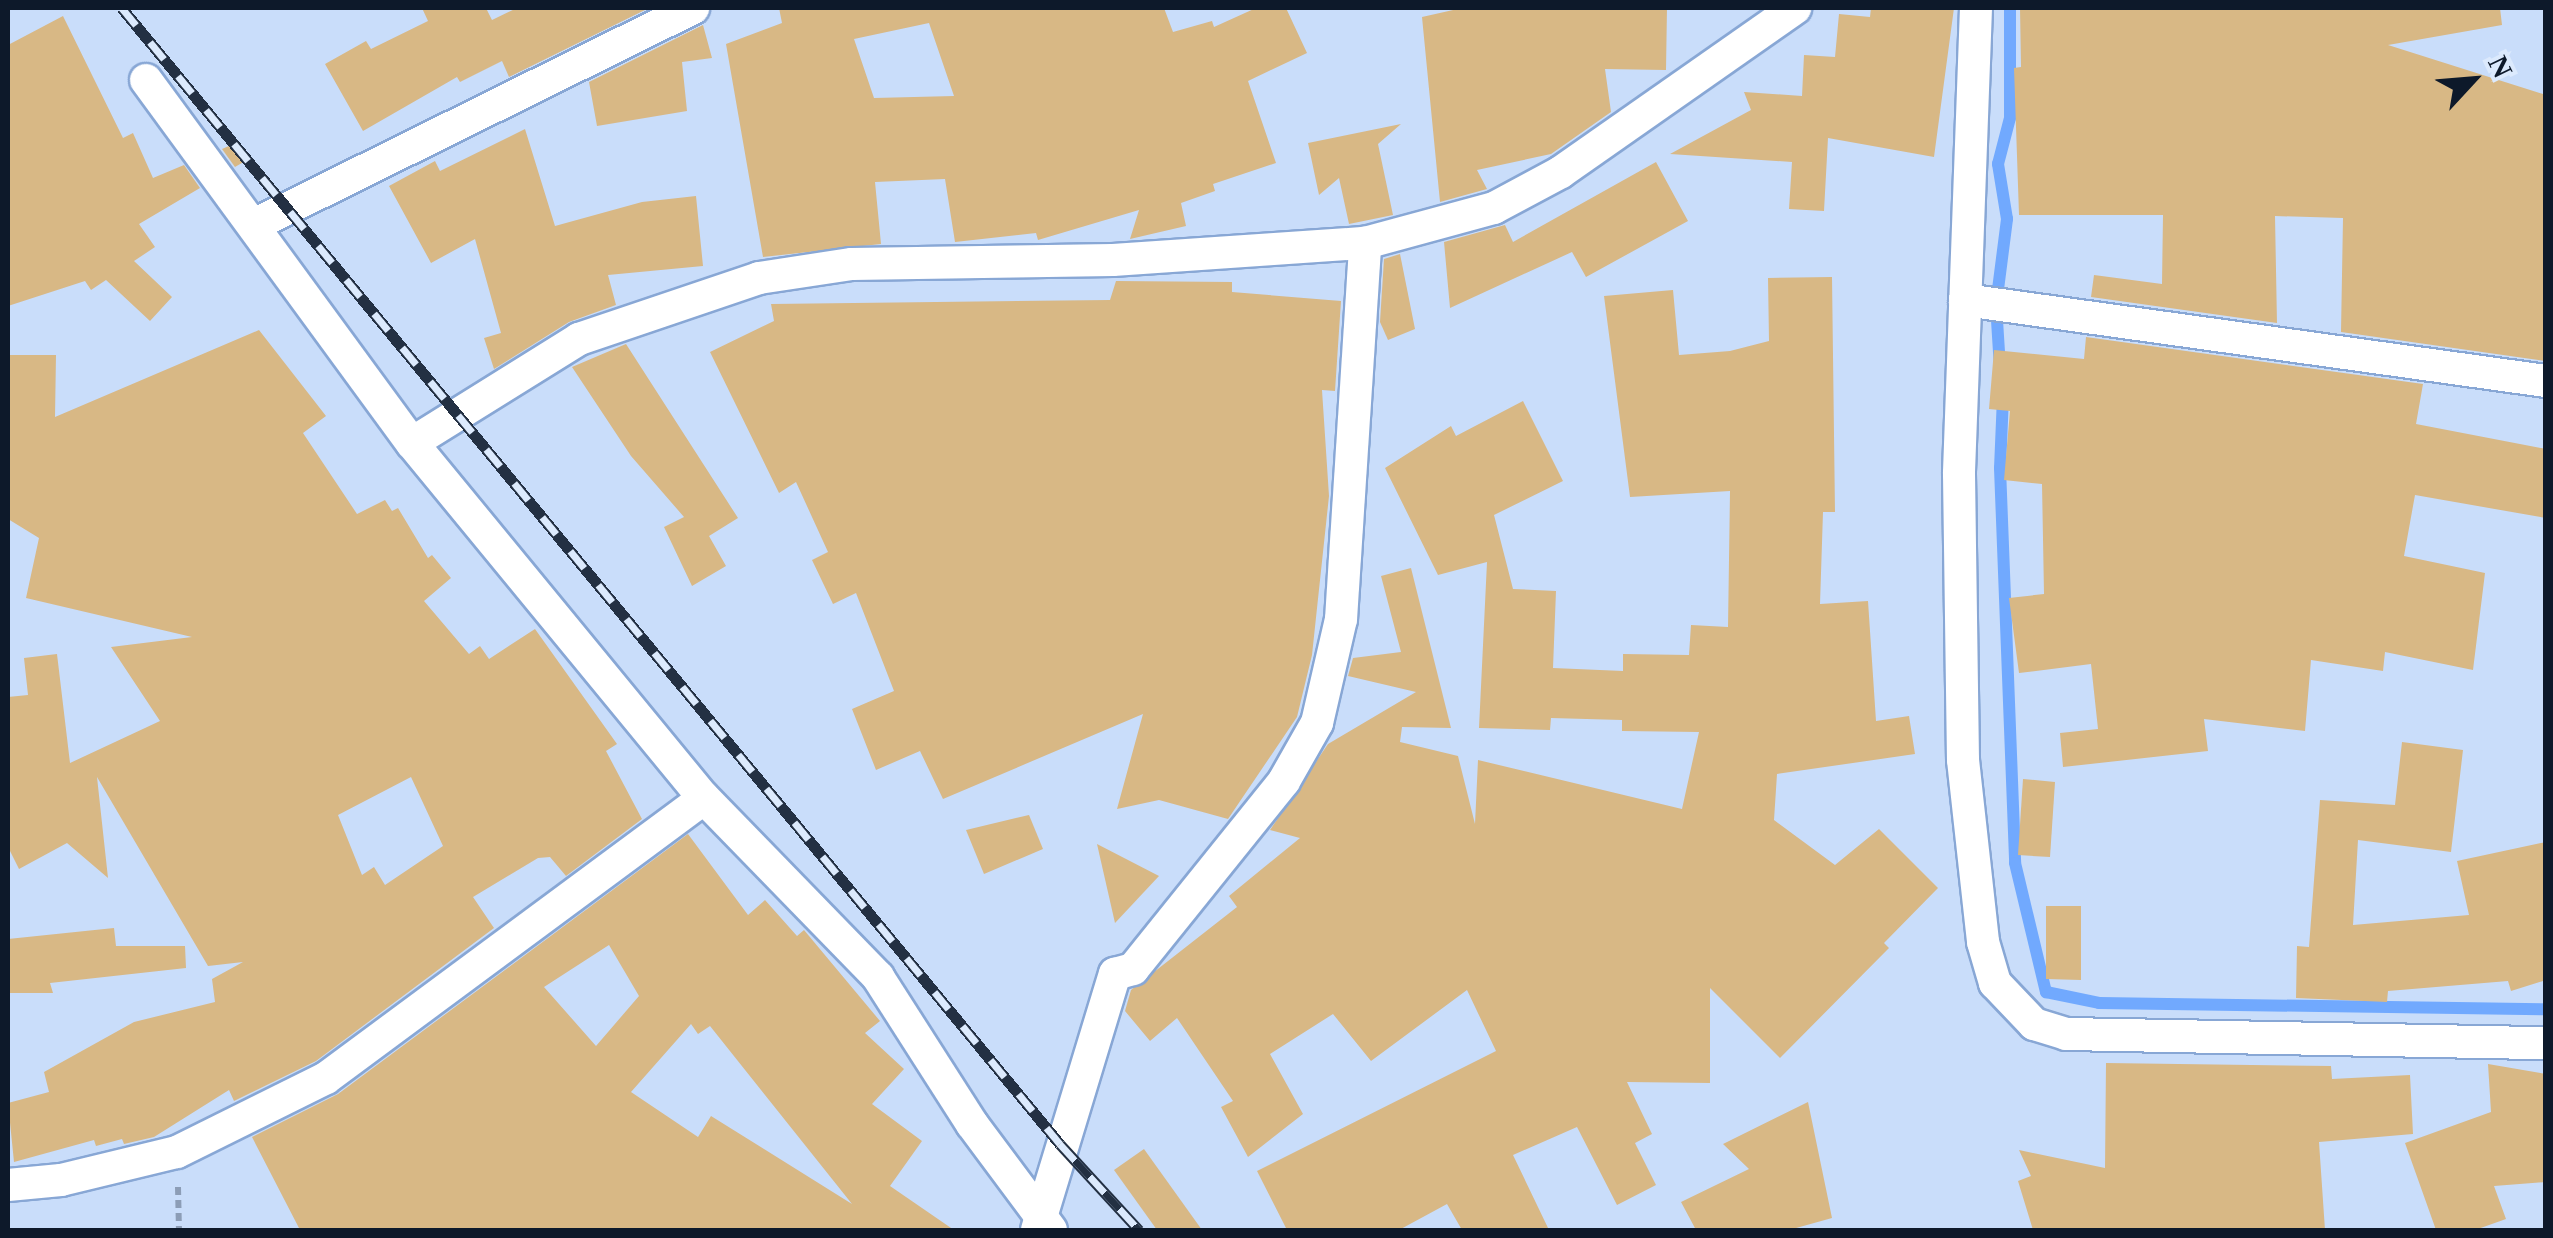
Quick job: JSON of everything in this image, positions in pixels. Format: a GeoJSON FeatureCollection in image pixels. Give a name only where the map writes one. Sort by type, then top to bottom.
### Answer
{"type":"FeatureCollection","features":[{"type":"Feature","properties":{"kind":"street"},"geometry":{"type":"LineString","coordinates":[[254,224],[693,8]]}},
{"type":"Feature","properties":{"kind":"street"},"geometry":{"type":"LineString","coordinates":[[412,444],[579,340],[759,278],[852,264],[1113,260],[1366,242],[1494,208],[1561,172],[1795,8]]}},
{"type":"Feature","properties":{"kind":"street"},"geometry":{"type":"LineString","coordinates":[[1976,8],[1958,474],[1962,760],[1983,942],[1995,983],[2011,1006],[2034,1024],[2066,1034],[2546,1043]]}},
{"type":"Feature","properties":{"kind":"street"},"geometry":{"type":"LineString","coordinates":[[146,80],[412,444],[704,798],[878,977],[1042,1227]]}},
{"type":"Feature","properties":{"kind":"street"},"geometry":{"type":"LineString","coordinates":[[1042,1227],[1116,974],[1132,969],[1284,781],[1317,723],[1342,619],[1366,242]]}},
{"type":"Feature","properties":{"kind":"street"},"geometry":{"type":"LineString","coordinates":[[1965,300],[2546,382]]}},
{"type":"Feature","properties":{"kind":"street"},"geometry":{"type":"LineString","coordinates":[[8,1185],[61,1180],[177,1152],[326,1078],[704,798]]}},
{"type":"Feature","properties":{"kind":"building"},"geometry":{"type":"Polygon","coordinates":[[[422,8],[486,8],[492,20],[517,8],[649,8],[509,77],[502,61],[460,82],[457,77],[363,131],[325,64],[366,41],[371,49],[428,21],[422,8]]]}},
{"type":"Feature","properties":{"kind":"building"},"geometry":{"type":"Polygon","coordinates":[[[779,8],[1164,8],[1173,32],[1212,21],[1214,27],[1256,8],[1286,8],[1307,53],[1248,81],[1276,163],[1213,184],[1215,191],[1181,203],[1186,226],[1130,239],[1139,210],[1038,240],[1036,233],[955,242],[945,179],[875,182],[881,244],[763,257],[726,44],[782,23],[779,8]],[[929,23],[854,39],[874,98],[954,96],[929,23]]]}},
{"type":"Feature","properties":{"kind":"building"},"geometry":{"type":"Polygon","coordinates":[[[1462,8],[1667,8],[1666,70],[1605,69],[1611,112],[1551,154],[1477,170],[1487,189],[1440,202],[1422,17],[1462,8]]]}},
{"type":"Feature","properties":{"kind":"building"},"geometry":{"type":"Polygon","coordinates":[[[1871,8],[1954,8],[1934,157],[1828,138],[1824,211],[1789,209],[1792,162],[1670,154],[1751,110],[1744,92],[1802,96],[1804,55],[1835,57],[1839,14],[1870,17],[1871,8]]]}},
{"type":"Feature","properties":{"kind":"building"},"geometry":{"type":"Polygon","coordinates":[[[2020,8],[2500,8],[2502,25],[2388,45],[2546,95],[2546,361],[2341,332],[2343,218],[2275,216],[2277,323],[2091,297],[2094,275],[2162,284],[2163,215],[2019,215],[2014,68],[2021,67],[2020,8]]]}},
{"type":"Feature","properties":{"kind":"building"},"geometry":{"type":"Polygon","coordinates":[[[63,16],[123,138],[133,133],[153,178],[184,165],[200,188],[139,224],[155,247],[134,261],[172,297],[150,321],[106,280],[91,290],[85,281],[8,306],[8,45],[63,16]]]}},
{"type":"Feature","properties":{"kind":"building"},"geometry":{"type":"Polygon","coordinates":[[[703,25],[712,58],[682,62],[687,111],[597,126],[589,82],[703,25]]]}},
{"type":"Feature","properties":{"kind":"building"},"geometry":{"type":"Polygon","coordinates":[[[1401,124],[1378,144],[1393,215],[1349,224],[1339,178],[1319,195],[1308,143],[1401,124]]]}},
{"type":"Feature","properties":{"kind":"building"},"geometry":{"type":"Polygon","coordinates":[[[525,129],[555,226],[642,202],[696,196],[703,266],[608,275],[616,305],[569,322],[494,369],[484,338],[501,333],[475,239],[431,263],[389,186],[435,161],[440,171],[525,129]]]}},
{"type":"Feature","properties":{"kind":"building"},"geometry":{"type":"Polygon","coordinates":[[[238,142],[247,160],[235,167],[222,149],[238,142]]]}},
{"type":"Feature","properties":{"kind":"building"},"geometry":{"type":"Polygon","coordinates":[[[1656,162],[1688,221],[1586,277],[1572,252],[1450,308],[1444,242],[1505,225],[1513,242],[1656,162]]]}},
{"type":"Feature","properties":{"kind":"building"},"geometry":{"type":"Polygon","coordinates":[[[1400,254],[1415,329],[1388,340],[1380,322],[1384,259],[1400,254]]]}},
{"type":"Feature","properties":{"kind":"building"},"geometry":{"type":"Polygon","coordinates":[[[1832,277],[1835,512],[1823,512],[1820,604],[1868,601],[1876,721],[1909,716],[1915,754],[1777,774],[1774,820],[1835,865],[1879,829],[1938,888],[1884,943],[1889,948],[1780,1058],[1710,988],[1710,1083],[1627,1082],[1652,1134],[1635,1143],[1656,1185],[1617,1205],[1577,1127],[1513,1155],[1549,1230],[1462,1230],[1447,1204],[1399,1230],[1287,1230],[1257,1171],[1496,1051],[1467,990],[1371,1061],[1333,1014],[1270,1054],[1303,1114],[1248,1157],[1221,1107],[1233,1101],[1177,1018],[1150,1041],[1125,1011],[1131,990],[1237,907],[1229,896],[1300,838],[1270,830],[1328,744],[1416,692],[1348,676],[1353,658],[1401,652],[1381,576],[1411,568],[1451,728],[1402,727],[1400,742],[1458,756],[1475,824],[1478,760],[1682,809],[1699,732],[1622,731],[1622,720],[1551,718],[1550,730],[1479,728],[1487,562],[1438,575],[1385,468],[1451,426],[1456,436],[1523,401],[1563,481],[1494,515],[1513,589],[1556,591],[1553,668],[1623,671],[1623,654],[1689,655],[1691,625],[1728,627],[1730,491],[1630,497],[1604,296],[1673,290],[1679,355],[1730,351],[1769,341],[1768,278],[1832,277]]]}},
{"type":"Feature","properties":{"kind":"building"},"geometry":{"type":"Polygon","coordinates":[[[1116,281],[1232,282],[1232,292],[1341,301],[1335,391],[1322,390],[1329,496],[1312,655],[1297,717],[1228,819],[1159,800],[1117,809],[1143,714],[943,799],[920,751],[876,770],[852,709],[894,691],[856,593],[833,604],[812,560],[828,552],[796,482],[779,493],[710,352],[774,321],[771,304],[1110,300],[1116,281]]]}},
{"type":"Feature","properties":{"kind":"building"},"geometry":{"type":"Polygon","coordinates":[[[259,330],[326,416],[303,433],[357,514],[385,500],[392,511],[398,508],[428,558],[432,555],[451,578],[424,601],[469,654],[480,646],[489,659],[535,629],[617,744],[606,751],[642,819],[566,876],[550,857],[538,858],[473,897],[494,928],[316,1061],[234,1101],[229,1090],[154,1137],[96,1146],[94,1140],[14,1162],[8,1103],[49,1092],[44,1072],[134,1022],[215,1002],[212,979],[243,962],[208,966],[97,777],[108,878],[67,843],[19,869],[8,847],[8,697],[28,695],[24,658],[57,654],[70,763],[160,721],[111,647],[192,637],[26,598],[39,538],[8,519],[8,355],[56,355],[55,417],[259,330]],[[411,777],[338,815],[362,875],[374,867],[385,885],[443,846],[411,777]]]}},
{"type":"Feature","properties":{"kind":"building"},"geometry":{"type":"Polygon","coordinates":[[[2086,337],[2423,384],[2416,424],[2546,449],[2546,518],[2415,495],[2404,556],[2485,573],[2473,670],[2385,652],[2383,671],[2311,660],[2305,731],[2204,719],[2208,751],[2063,767],[2060,733],[2098,729],[2091,664],[2019,673],[2009,598],[2044,594],[2042,484],[2004,480],[2010,411],[1989,409],[1994,350],[2084,359],[2086,337]]]}},
{"type":"Feature","properties":{"kind":"building"},"geometry":{"type":"Polygon","coordinates":[[[626,344],[738,518],[709,536],[726,566],[692,586],[664,527],[684,517],[631,456],[572,367],[626,344]]]}},
{"type":"Feature","properties":{"kind":"building"},"geometry":{"type":"Polygon","coordinates":[[[2402,742],[2463,750],[2451,852],[2358,840],[2353,925],[2469,915],[2457,861],[2546,842],[2546,980],[2511,991],[2508,981],[2388,991],[2387,1002],[2296,998],[2297,946],[2309,947],[2320,800],[2395,805],[2402,742]]]}},
{"type":"Feature","properties":{"kind":"building"},"geometry":{"type":"Polygon","coordinates":[[[2023,779],[2055,782],[2050,857],[2018,855],[2023,779]]]}},
{"type":"Feature","properties":{"kind":"building"},"geometry":{"type":"Polygon","coordinates":[[[1029,815],[1043,849],[984,874],[966,830],[1029,815]]]}},
{"type":"Feature","properties":{"kind":"building"},"geometry":{"type":"Polygon","coordinates":[[[688,834],[748,915],[765,900],[797,936],[804,930],[880,1021],[865,1033],[904,1069],[872,1104],[922,1141],[890,1186],[954,1230],[300,1230],[252,1137],[338,1094],[688,834]],[[609,945],[544,987],[596,1046],[639,996],[609,945]],[[691,1024],[631,1092],[698,1137],[711,1116],[852,1204],[710,1026],[698,1034],[691,1024]]]}},
{"type":"Feature","properties":{"kind":"building"},"geometry":{"type":"Polygon","coordinates":[[[1097,844],[1159,876],[1115,923],[1097,844]]]}},
{"type":"Feature","properties":{"kind":"building"},"geometry":{"type":"Polygon","coordinates":[[[2046,906],[2081,906],[2081,980],[2046,979],[2046,906]]]}},
{"type":"Feature","properties":{"kind":"building"},"geometry":{"type":"Polygon","coordinates":[[[114,928],[116,946],[185,946],[186,968],[50,983],[53,993],[8,993],[8,939],[114,928]]]}},
{"type":"Feature","properties":{"kind":"building"},"geometry":{"type":"Polygon","coordinates":[[[2106,1063],[2331,1066],[2332,1079],[2410,1075],[2413,1134],[2319,1142],[2325,1230],[2033,1230],[2018,1181],[2031,1176],[2019,1150],[2105,1168],[2106,1063]]]}},
{"type":"Feature","properties":{"kind":"building"},"geometry":{"type":"Polygon","coordinates":[[[2488,1064],[2546,1074],[2546,1182],[2494,1186],[2506,1219],[2475,1230],[2436,1230],[2405,1143],[2491,1112],[2488,1064]]]}},
{"type":"Feature","properties":{"kind":"building"},"geometry":{"type":"Polygon","coordinates":[[[1808,1102],[1832,1218],[1789,1230],[1696,1230],[1681,1202],[1749,1169],[1723,1144],[1808,1102]]]}},
{"type":"Feature","properties":{"kind":"building"},"geometry":{"type":"Polygon","coordinates":[[[1144,1149],[1202,1230],[1157,1230],[1114,1170],[1144,1149]]]}},
{"type":"Feature","properties":{"kind":"waterway"},"geometry":{"type":"LineString","coordinates":[[2000,368],[1996,305],[2007,219],[1998,164],[2010,118],[2010,8]]}},
{"type":"Feature","properties":{"kind":"waterway"},"geometry":{"type":"LineString","coordinates":[[2003,397],[2000,468],[2015,863],[2046,992],[2099,1003],[2546,1009]]}},
{"type":"Feature","properties":{"kind":"railway"},"geometry":{"type":"LineString","coordinates":[[122,8],[1060,1144],[1139,1230]]}}]}
